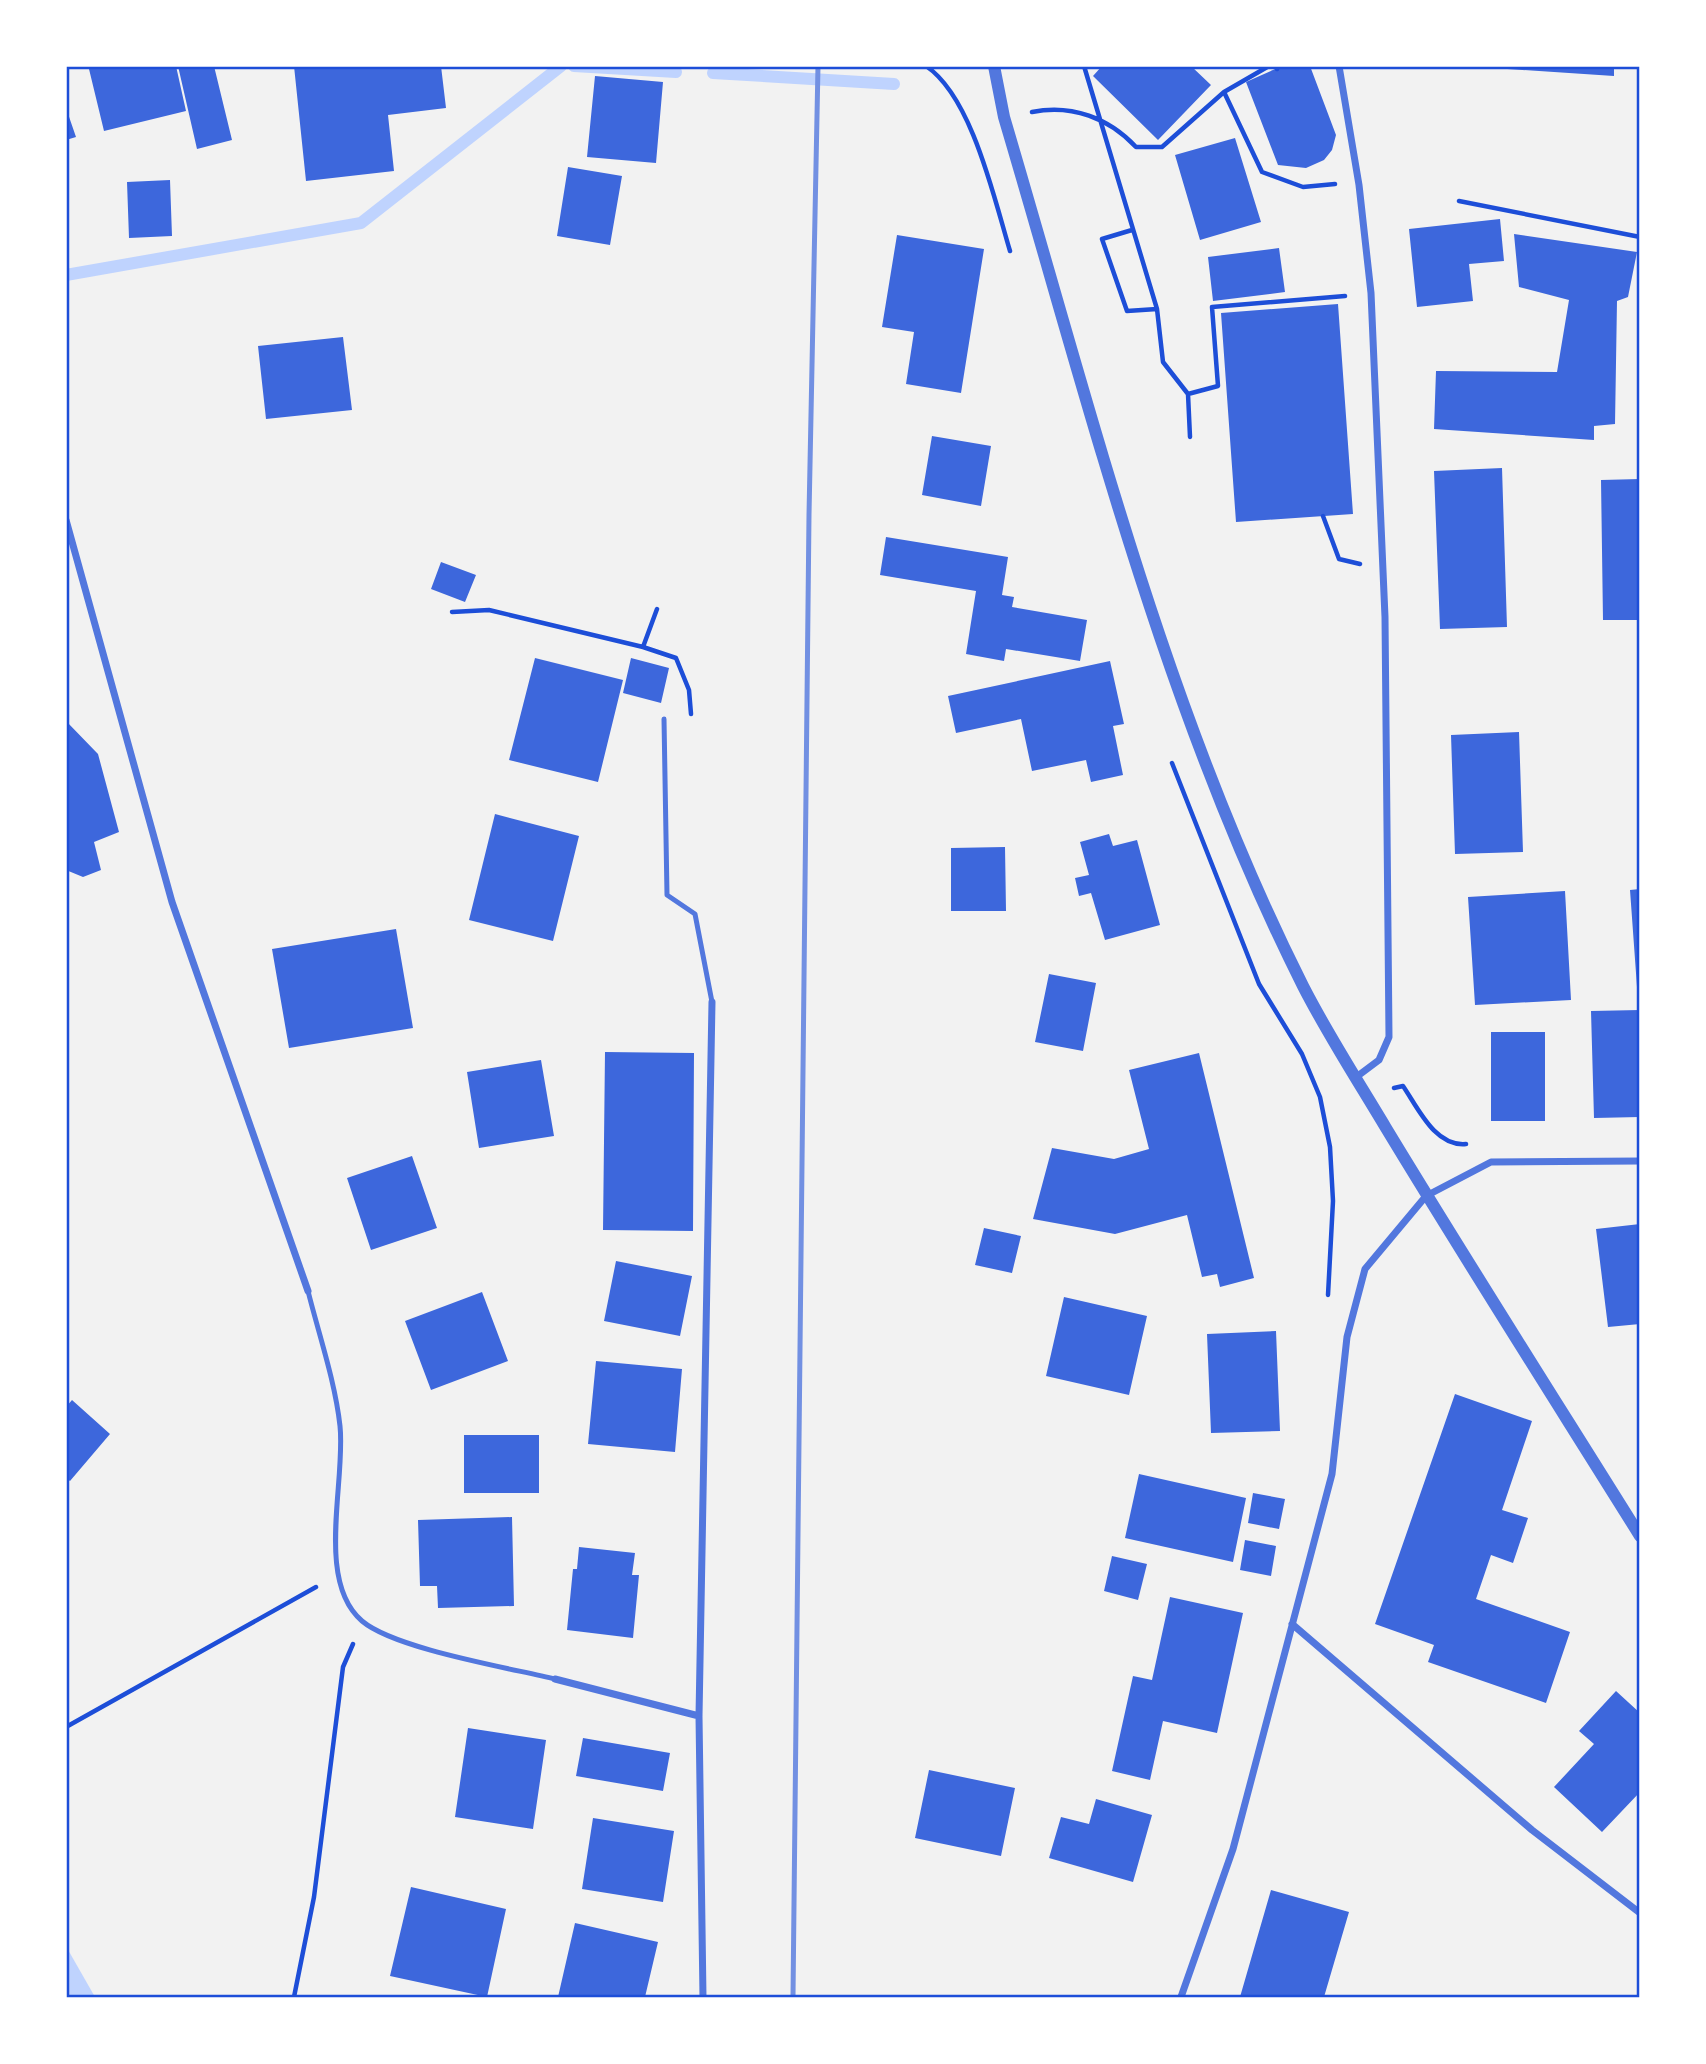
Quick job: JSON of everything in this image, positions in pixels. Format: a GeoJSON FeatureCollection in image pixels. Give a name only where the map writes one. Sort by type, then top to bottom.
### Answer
{"type":"FeatureCollection","features":[{"type":"Feature","properties":{"kind":"street"},"geometry":{"type":"LineString","coordinates":[[994,66],[1004,117],[1128,535],[1213,788],[1303,985],[1355,1078],[1426,1196],[1640,1535]]}},
{"type":"Feature","properties":{"kind":"street"},"geometry":{"type":"LineString","coordinates":[[1339,66],[1359,185],[1371,293],[1385,617],[1389,1037],[1379,1060],[1355,1078]]}},
{"type":"Feature","properties":{"kind":"street"},"geometry":{"type":"LineString","coordinates":[[66,520],[172,902],[308,1292]]}},
{"type":"Feature","properties":{"kind":"street"},"geometry":{"type":"LineString","coordinates":[[703,1997],[699,1716],[712,1002]]}},
{"type":"Feature","properties":{"kind":"street"},"geometry":{"type":"LineString","coordinates":[[1181,1997],[1233,1849],[1332,1474],[1347,1337],[1365,1269],[1426,1196],[1491,1162],[1640,1161]]}},
{"type":"Feature","properties":{"kind":"street"},"geometry":{"type":"LineString","coordinates":[[1292,1624],[1532,1830],[1640,1913]]}},
{"type":"Feature","properties":{"kind":"street"},"geometry":{"type":"LineString","coordinates":[[555,1679],[699,1716]]}},
{"type":"Feature","properties":{"kind":"lane"},"geometry":{"type":"LineString","coordinates":[[664,719],[667,895],[695,914],[712,1002]]}},
{"type":"Feature","properties":{"kind":"lane"},"geometry":{"type":"LineString","coordinates":[[308,1292],[340,1427],[336,1554],[346,1600],[362,1621],[390,1637],[555,1679]]}},
{"type":"Feature","properties":{"kind":"path"},"geometry":{"type":"LineString","coordinates":[[926,66],[953,93],[970,127]]}},
{"type":"Feature","properties":{"kind":"path"},"geometry":{"type":"LineString","coordinates":[[1084,66],[1157,309],[1163,362],[1188,394],[1190,436]]}},
{"type":"Feature","properties":{"kind":"path"},"geometry":{"type":"LineString","coordinates":[[1099,118],[1118,129],[1136,146],[1162,148],[1224,92],[1269,66]]}},
{"type":"Feature","properties":{"kind":"path"},"geometry":{"type":"LineString","coordinates":[[1224,92],[1262,172],[1303,187],[1359,185]]}},
{"type":"Feature","properties":{"kind":"path"},"geometry":{"type":"LineString","coordinates":[[1460,201],[1640,237]]}},
{"type":"Feature","properties":{"kind":"path"},"geometry":{"type":"LineString","coordinates":[[1132,230],[1102,239],[1127,311],[1157,309]]}},
{"type":"Feature","properties":{"kind":"path"},"geometry":{"type":"LineString","coordinates":[[1188,394],[1218,387],[1212,307],[1336,296]]}},
{"type":"Feature","properties":{"kind":"path"},"geometry":{"type":"LineString","coordinates":[[1323,516],[1339,559],[1381,569]]}},
{"type":"Feature","properties":{"kind":"path"},"geometry":{"type":"LineString","coordinates":[[452,612],[489,610],[643,647]]}},
{"type":"Feature","properties":{"kind":"path"},"geometry":{"type":"LineString","coordinates":[[1403,1087],[1437,1135],[1457,1145],[1486,1143],[1491,1162]]}},
{"type":"Feature","properties":{"kind":"path"},"geometry":{"type":"LineString","coordinates":[[1320,1097],[1330,1147],[1334,1200],[1328,1296]]}},
{"type":"Feature","properties":{"kind":"path"},"geometry":{"type":"LineString","coordinates":[[66,1727],[339,1577]]}},
{"type":"Feature","properties":{"kind":"path"},"geometry":{"type":"LineString","coordinates":[[294,1997],[314,1897],[343,1667],[362,1621]]}},
{"type":"Feature","properties":{"kind":"water"},"geometry":{"type":"Polygon","coordinates":[[[67,1948],[95,1997],[67,1997],[67,1948]]]}},
{"type":"Feature","properties":{"kind":"building"},"geometry":{"type":"Polygon","coordinates":[[[99,66],[176,66],[186,111],[104,131],[89,69],[99,66]]]}},
{"type":"Feature","properties":{"kind":"building"},"geometry":{"type":"Polygon","coordinates":[[[178,66],[214,66],[232,140],[197,149],[178,66]]]}},
{"type":"Feature","properties":{"kind":"building"},"geometry":{"type":"Polygon","coordinates":[[[294,66],[441,66],[446,108],[388,115],[394,171],[306,181],[294,66]]]}},
{"type":"Feature","properties":{"kind":"building"},"geometry":{"type":"Polygon","coordinates":[[[1102,66],[1191,66],[1211,85],[1158,140],[1093,76],[1102,66]]]}},
{"type":"Feature","properties":{"kind":"building"},"geometry":{"type":"Polygon","coordinates":[[[1282,66],[1310,66],[1336,135],[1332,150],[1324,160],[1306,168],[1278,165],[1246,82],[1282,66]]]}},
{"type":"Feature","properties":{"kind":"building"},"geometry":{"type":"Polygon","coordinates":[[[1462,66],[1614,66],[1614,76],[1462,66]]]}},
{"type":"Feature","properties":{"kind":"building"},"geometry":{"type":"Polygon","coordinates":[[[595,76],[663,82],[656,163],[587,157],[595,76]]]}},
{"type":"Feature","properties":{"kind":"building"},"geometry":{"type":"Polygon","coordinates":[[[66,108],[76,137],[66,140],[66,108]]]}},
{"type":"Feature","properties":{"kind":"building"},"geometry":{"type":"Polygon","coordinates":[[[1235,138],[1261,222],[1200,240],[1175,155],[1235,138]]]}},
{"type":"Feature","properties":{"kind":"building"},"geometry":{"type":"Polygon","coordinates":[[[568,167],[622,176],[610,245],[557,236],[568,167]]]}},
{"type":"Feature","properties":{"kind":"building"},"geometry":{"type":"Polygon","coordinates":[[[170,180],[172,236],[129,238],[127,182],[170,180]]]}},
{"type":"Feature","properties":{"kind":"building"},"geometry":{"type":"Polygon","coordinates":[[[1500,219],[1504,261],[1469,264],[1473,301],[1417,307],[1409,229],[1500,219]]]}},
{"type":"Feature","properties":{"kind":"building"},"geometry":{"type":"Polygon","coordinates":[[[1514,234],[1637,252],[1628,297],[1617,301],[1615,424],[1594,426],[1594,440],[1434,429],[1436,371],[1557,372],[1569,300],[1519,287],[1514,234]]]}},
{"type":"Feature","properties":{"kind":"building"},"geometry":{"type":"Polygon","coordinates":[[[897,235],[984,249],[961,393],[906,384],[914,332],[882,327],[897,235]]]}},
{"type":"Feature","properties":{"kind":"building"},"geometry":{"type":"Polygon","coordinates":[[[1279,248],[1285,292],[1213,301],[1208,257],[1279,248]]]}},
{"type":"Feature","properties":{"kind":"building"},"geometry":{"type":"Polygon","coordinates":[[[1338,304],[1353,514],[1236,522],[1221,313],[1338,304]]]}},
{"type":"Feature","properties":{"kind":"building"},"geometry":{"type":"Polygon","coordinates":[[[343,337],[352,410],[266,419],[258,346],[343,337]]]}},
{"type":"Feature","properties":{"kind":"building"},"geometry":{"type":"Polygon","coordinates":[[[932,436],[991,446],[981,506],[922,495],[932,436]]]}},
{"type":"Feature","properties":{"kind":"building"},"geometry":{"type":"Polygon","coordinates":[[[1502,468],[1507,627],[1440,629],[1434,471],[1502,468]]]}},
{"type":"Feature","properties":{"kind":"building"},"geometry":{"type":"Polygon","coordinates":[[[1640,479],[1640,620],[1603,620],[1601,480],[1640,479]]]}},
{"type":"Feature","properties":{"kind":"building"},"geometry":{"type":"Polygon","coordinates":[[[886,537],[1008,557],[1002,595],[1014,597],[1012,607],[1087,620],[1080,661],[1006,649],[1004,661],[966,654],[976,591],[880,575],[886,537]]]}},
{"type":"Feature","properties":{"kind":"building"},"geometry":{"type":"Polygon","coordinates":[[[441,562],[476,575],[465,602],[431,589],[441,562]]]}},
{"type":"Feature","properties":{"kind":"building"},"geometry":{"type":"Polygon","coordinates":[[[535,658],[623,680],[598,782],[509,760],[535,658]]]}},
{"type":"Feature","properties":{"kind":"building"},"geometry":{"type":"Polygon","coordinates":[[[631,658],[669,668],[661,703],[623,693],[631,658]]]}},
{"type":"Feature","properties":{"kind":"building"},"geometry":{"type":"Polygon","coordinates":[[[1110,661],[1124,724],[1113,726],[1123,775],[1091,782],[1086,760],[1032,771],[1021,719],[956,733],[948,696],[1110,661]]]}},
{"type":"Feature","properties":{"kind":"building"},"geometry":{"type":"Polygon","coordinates":[[[66,721],[98,754],[119,832],[94,842],[101,870],[83,877],[66,870],[66,721]]]}},
{"type":"Feature","properties":{"kind":"building"},"geometry":{"type":"Polygon","coordinates":[[[1519,732],[1523,852],[1455,854],[1451,735],[1519,732]]]}},
{"type":"Feature","properties":{"kind":"building"},"geometry":{"type":"Polygon","coordinates":[[[495,814],[579,836],[553,941],[469,920],[495,814]]]}},
{"type":"Feature","properties":{"kind":"building"},"geometry":{"type":"Polygon","coordinates":[[[1109,834],[1113,846],[1137,840],[1160,925],[1105,940],[1091,893],[1079,896],[1075,878],[1089,875],[1080,842],[1109,834]]]}},
{"type":"Feature","properties":{"kind":"building"},"geometry":{"type":"Polygon","coordinates":[[[1005,847],[1006,911],[951,911],[951,848],[1005,847]]]}},
{"type":"Feature","properties":{"kind":"building"},"geometry":{"type":"Polygon","coordinates":[[[1640,889],[1640,987],[1637,987],[1630,890],[1640,889]]]}},
{"type":"Feature","properties":{"kind":"building"},"geometry":{"type":"Polygon","coordinates":[[[1565,891],[1571,1000],[1475,1005],[1468,897],[1565,891]]]}},
{"type":"Feature","properties":{"kind":"building"},"geometry":{"type":"Polygon","coordinates":[[[396,929],[413,1028],[289,1048],[272,949],[396,929]]]}},
{"type":"Feature","properties":{"kind":"building"},"geometry":{"type":"Polygon","coordinates":[[[1049,974],[1096,983],[1083,1051],[1035,1042],[1049,974]]]}},
{"type":"Feature","properties":{"kind":"building"},"geometry":{"type":"Polygon","coordinates":[[[1640,1010],[1640,1117],[1594,1118],[1591,1011],[1640,1010]]]}},
{"type":"Feature","properties":{"kind":"building"},"geometry":{"type":"Polygon","coordinates":[[[1491,1032],[1545,1032],[1545,1121],[1491,1121],[1491,1032]]]}},
{"type":"Feature","properties":{"kind":"building"},"geometry":{"type":"Polygon","coordinates":[[[605,1052],[694,1053],[693,1231],[603,1230],[605,1052]]]}},
{"type":"Feature","properties":{"kind":"building"},"geometry":{"type":"Polygon","coordinates":[[[1199,1053],[1254,1278],[1220,1287],[1217,1274],[1202,1277],[1187,1215],[1115,1234],[1033,1219],[1052,1148],[1114,1159],[1149,1149],[1129,1070],[1199,1053]]]}},
{"type":"Feature","properties":{"kind":"building"},"geometry":{"type":"Polygon","coordinates":[[[541,1060],[554,1136],[479,1148],[467,1072],[541,1060]]]}},
{"type":"Feature","properties":{"kind":"building"},"geometry":{"type":"Polygon","coordinates":[[[412,1156],[437,1228],[371,1250],[347,1178],[412,1156]]]}},
{"type":"Feature","properties":{"kind":"building"},"geometry":{"type":"Polygon","coordinates":[[[1640,1224],[1640,1324],[1608,1327],[1596,1229],[1640,1224]]]}},
{"type":"Feature","properties":{"kind":"building"},"geometry":{"type":"Polygon","coordinates":[[[984,1228],[1021,1236],[1012,1273],[975,1265],[984,1228]]]}},
{"type":"Feature","properties":{"kind":"building"},"geometry":{"type":"Polygon","coordinates":[[[616,1261],[692,1276],[680,1336],[604,1321],[616,1261]]]}},
{"type":"Feature","properties":{"kind":"building"},"geometry":{"type":"Polygon","coordinates":[[[482,1292],[508,1361],[431,1390],[405,1321],[482,1292]]]}},
{"type":"Feature","properties":{"kind":"building"},"geometry":{"type":"Polygon","coordinates":[[[1064,1297],[1147,1316],[1129,1395],[1046,1376],[1064,1297]]]}},
{"type":"Feature","properties":{"kind":"building"},"geometry":{"type":"Polygon","coordinates":[[[1276,1331],[1280,1431],[1211,1433],[1207,1334],[1276,1331]]]}},
{"type":"Feature","properties":{"kind":"building"},"geometry":{"type":"Polygon","coordinates":[[[596,1361],[682,1369],[675,1452],[588,1444],[596,1361]]]}},
{"type":"Feature","properties":{"kind":"building"},"geometry":{"type":"Polygon","coordinates":[[[1455,1394],[1532,1421],[1502,1510],[1528,1518],[1513,1563],[1491,1555],[1476,1599],[1570,1632],[1546,1703],[1428,1662],[1434,1645],[1375,1624],[1455,1394]]]}},
{"type":"Feature","properties":{"kind":"building"},"geometry":{"type":"Polygon","coordinates":[[[72,1400],[110,1434],[70,1481],[66,1478],[66,1407],[72,1400]]]}},
{"type":"Feature","properties":{"kind":"building"},"geometry":{"type":"Polygon","coordinates":[[[464,1435],[539,1435],[539,1493],[464,1493],[464,1435]]]}},
{"type":"Feature","properties":{"kind":"building"},"geometry":{"type":"Polygon","coordinates":[[[1139,1474],[1246,1498],[1233,1562],[1125,1538],[1139,1474]]]}},
{"type":"Feature","properties":{"kind":"building"},"geometry":{"type":"Polygon","coordinates":[[[1253,1493],[1285,1499],[1279,1529],[1248,1523],[1253,1493]]]}},
{"type":"Feature","properties":{"kind":"building"},"geometry":{"type":"Polygon","coordinates":[[[512,1517],[514,1606],[438,1608],[437,1586],[420,1586],[418,1520],[512,1517]]]}},
{"type":"Feature","properties":{"kind":"building"},"geometry":{"type":"Polygon","coordinates":[[[1245,1540],[1276,1546],[1271,1576],[1240,1570],[1245,1540]]]}},
{"type":"Feature","properties":{"kind":"building"},"geometry":{"type":"Polygon","coordinates":[[[579,1547],[635,1553],[632,1575],[639,1575],[633,1638],[567,1630],[573,1569],[577,1569],[579,1547]]]}},
{"type":"Feature","properties":{"kind":"building"},"geometry":{"type":"Polygon","coordinates":[[[1112,1556],[1147,1564],[1138,1600],[1104,1591],[1112,1556]]]}},
{"type":"Feature","properties":{"kind":"building"},"geometry":{"type":"Polygon","coordinates":[[[1170,1597],[1243,1613],[1217,1733],[1163,1721],[1150,1780],[1112,1771],[1133,1676],[1152,1680],[1170,1597]]]}},
{"type":"Feature","properties":{"kind":"building"},"geometry":{"type":"Polygon","coordinates":[[[1616,1691],[1640,1713],[1640,1792],[1602,1832],[1554,1787],[1594,1744],[1579,1731],[1616,1691]]]}},
{"type":"Feature","properties":{"kind":"building"},"geometry":{"type":"Polygon","coordinates":[[[468,1728],[546,1740],[533,1829],[455,1817],[468,1728]]]}},
{"type":"Feature","properties":{"kind":"building"},"geometry":{"type":"Polygon","coordinates":[[[583,1738],[670,1753],[663,1791],[576,1776],[583,1738]]]}},
{"type":"Feature","properties":{"kind":"building"},"geometry":{"type":"Polygon","coordinates":[[[929,1770],[1015,1788],[1001,1856],[915,1838],[929,1770]]]}},
{"type":"Feature","properties":{"kind":"building"},"geometry":{"type":"Polygon","coordinates":[[[1096,1799],[1152,1815],[1133,1882],[1049,1858],[1061,1817],[1089,1824],[1096,1799]]]}},
{"type":"Feature","properties":{"kind":"building"},"geometry":{"type":"Polygon","coordinates":[[[593,1818],[674,1831],[663,1902],[582,1889],[593,1818]]]}},
{"type":"Feature","properties":{"kind":"building"},"geometry":{"type":"Polygon","coordinates":[[[411,1887],[506,1909],[487,1997],[390,1976],[411,1887]]]}},
{"type":"Feature","properties":{"kind":"building"},"geometry":{"type":"Polygon","coordinates":[[[1271,1890],[1349,1912],[1324,1997],[1240,1997],[1271,1890]]]}},
{"type":"Feature","properties":{"kind":"building"},"geometry":{"type":"Polygon","coordinates":[[[575,1923],[658,1942],[645,1997],[558,1997],[575,1923]]]}},
{"type":"Feature","properties":{"kind":"waterway"},"geometry":{"type":"LineString","coordinates":[[66,275],[361,223],[561,66]]}},
{"type":"Feature","properties":{"kind":"waterway"},"geometry":{"type":"LineString","coordinates":[[574,66],[676,72]]}},
{"type":"Feature","properties":{"kind":"waterway"},"geometry":{"type":"LineString","coordinates":[[713,73],[894,84]]}},
{"type":"Feature","properties":{"kind":"railway"},"geometry":{"type":"LineString","coordinates":[[793,1997],[809,515],[818,66]]}}]}
